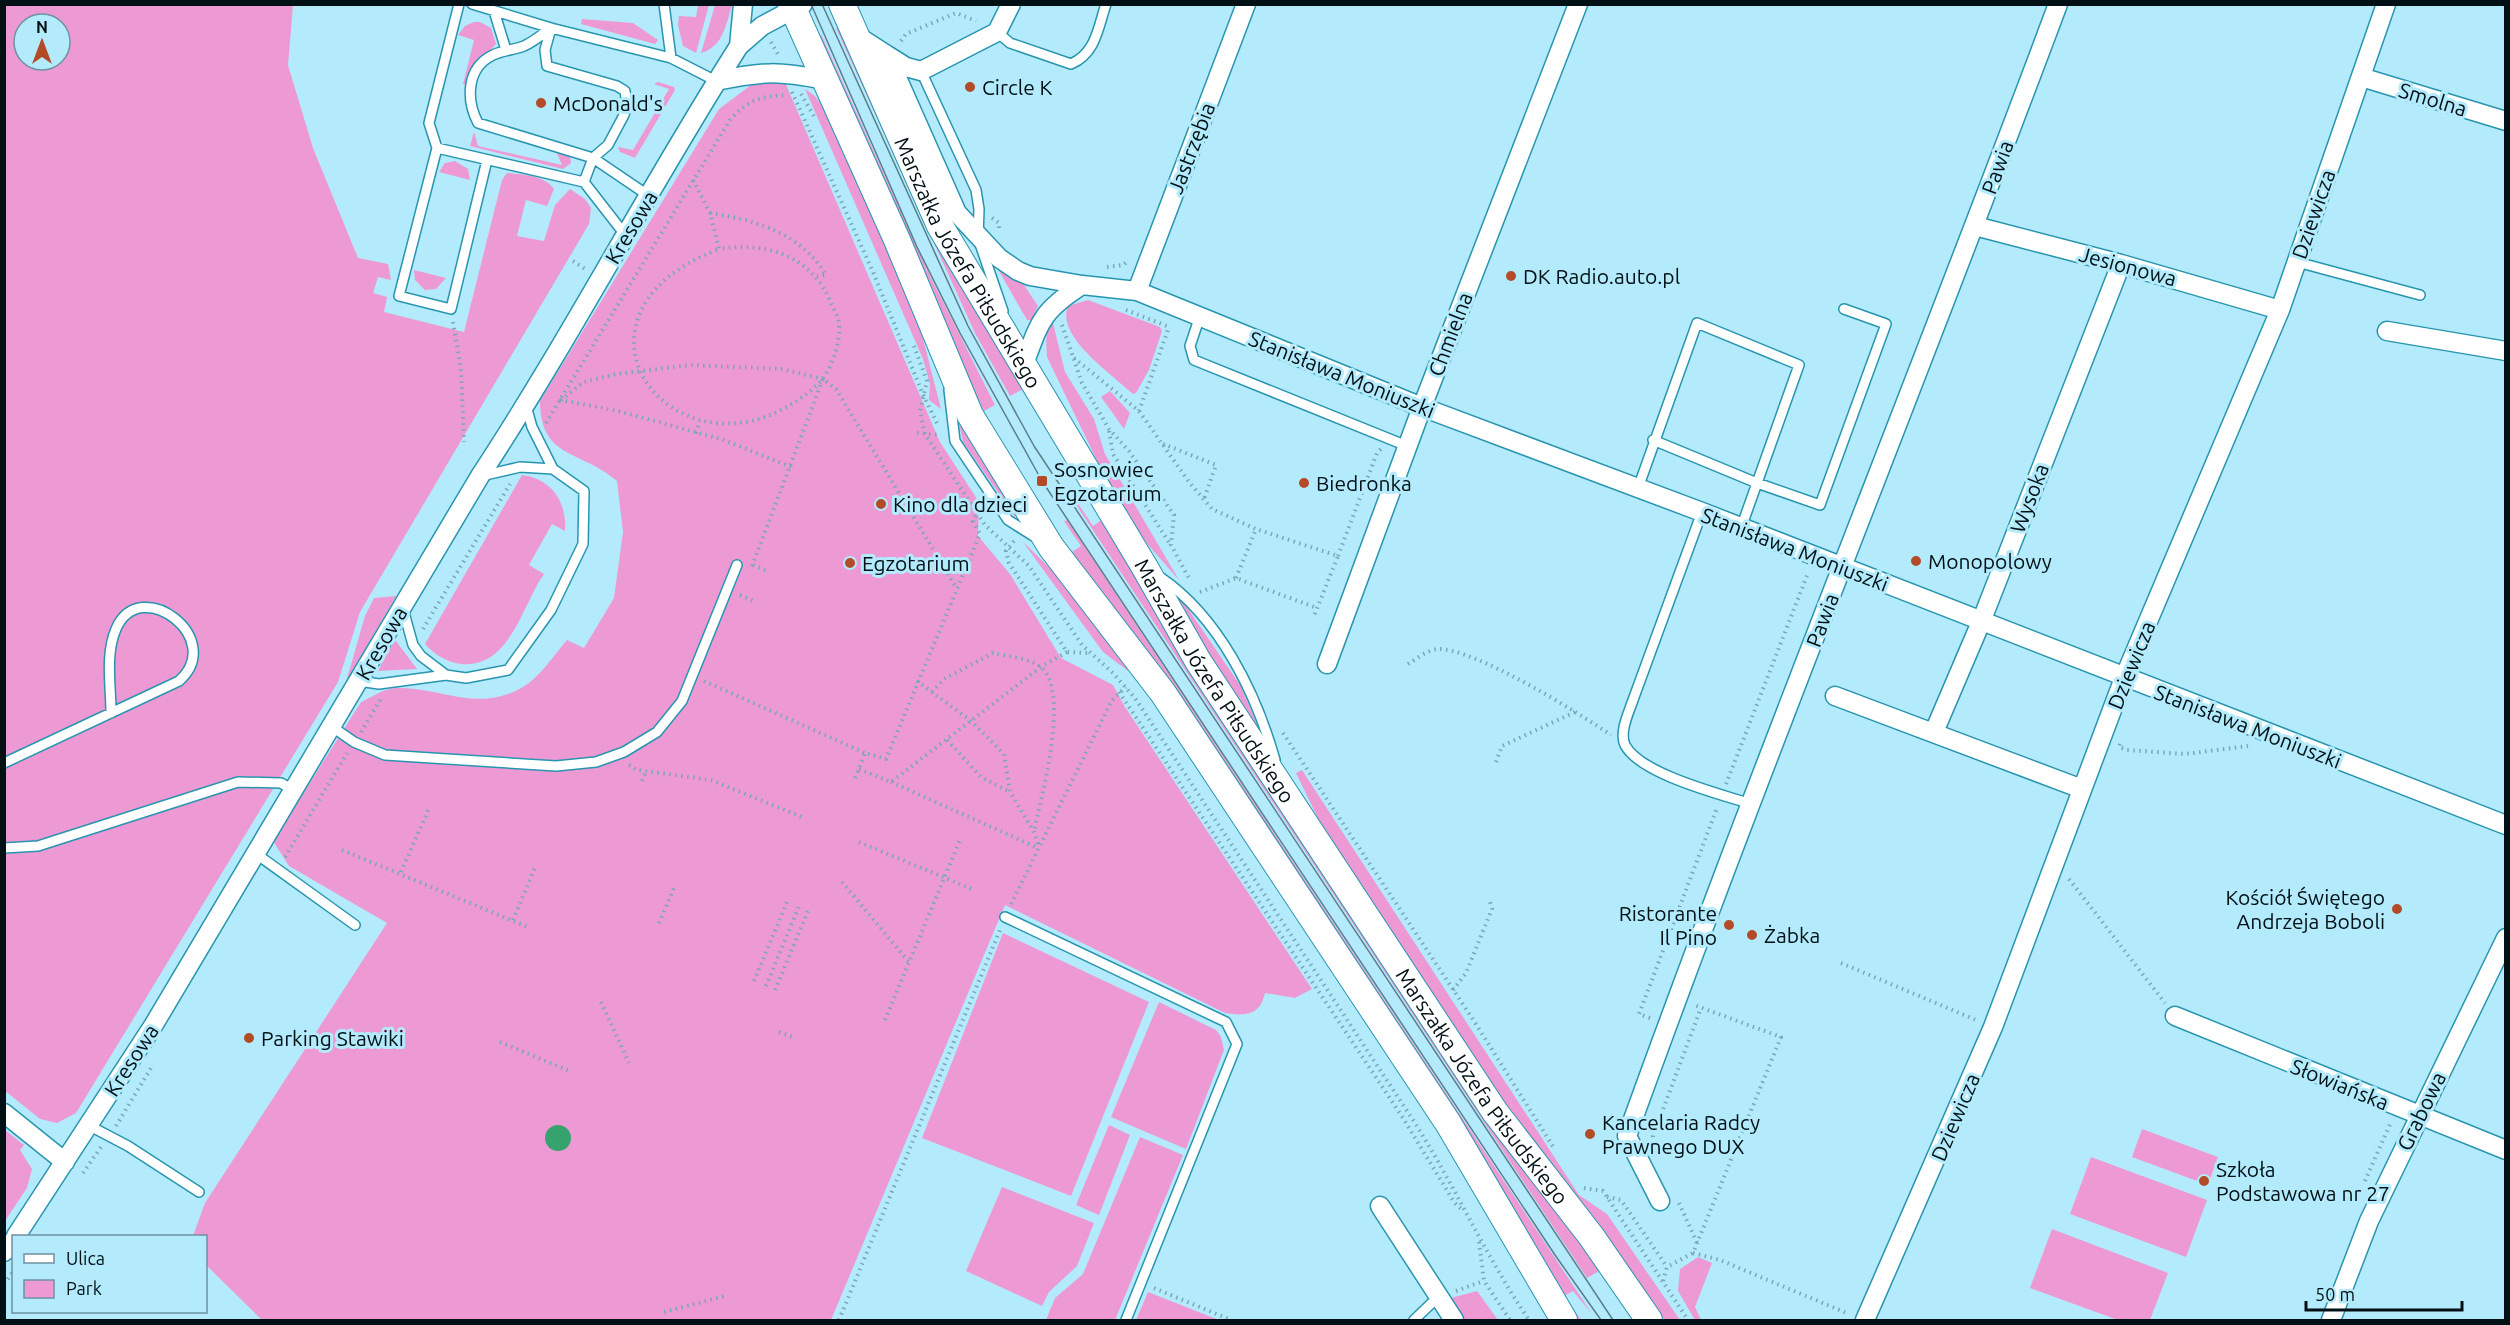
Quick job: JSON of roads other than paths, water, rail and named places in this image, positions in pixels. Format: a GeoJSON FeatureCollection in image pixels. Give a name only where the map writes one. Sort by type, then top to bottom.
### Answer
{"type":"FeatureCollection","features":[{"type":"Feature","properties":{"kind":"main road","name":"Marszałka Józefa Piłsudskiego"},"geometry":{"type":"LineString","coordinates":[[842,4],[940,226],[1144,566],[1198,661],[1496,1112],[1591,1236],[1650,1320]]}},
{"type":"Feature","properties":{"kind":"main road"},"geometry":{"type":"LineString","coordinates":[[796,6],[825,80],[897,240],[970,415],[1051,547],[1163,693],[1448,1123],[1564,1320]]}},
{"type":"Feature","properties":{"kind":"street"},"geometry":{"type":"LineString","coordinates":[[739,46],[743,4]]}},
{"type":"Feature","properties":{"kind":"street"},"geometry":{"type":"LineString","coordinates":[[856,35],[892,50],[906,67],[921,71],[992,28],[1011,4]]}},
{"type":"Feature","properties":{"kind":"street","name":"Jastrzębia"},"geometry":{"type":"LineString","coordinates":[[1137,291],[1246,4]]}},
{"type":"Feature","properties":{"kind":"street","name":"Chmielna"},"geometry":{"type":"LineString","coordinates":[[1327,664],[1399,443],[1422,407],[1578,4]]}},
{"type":"Feature","properties":{"kind":"street","name":"Pawia"},"geometry":{"type":"LineString","coordinates":[[1668,1197],[1628,1136],[1750,804],[1975,226],[2058,4]]}},
{"type":"Feature","properties":{"kind":"street","name":"Dziewicza"},"geometry":{"type":"LineString","coordinates":[[1859,1318],[1993,1027],[2124,678],[2280,310],[2386,4]]}},
{"type":"Feature","properties":{"kind":"street"},"geometry":{"type":"LineString","coordinates":[[739,46],[762,26],[796,6]]}},
{"type":"Feature","properties":{"kind":"street","name":"Kresowa"},"geometry":{"type":"LineString","coordinates":[[17,1235],[153,1026],[480,476],[526,406],[716,81],[739,46]]}},
{"type":"Feature","properties":{"kind":"street","name":"Stanisława Moniuszki"},"geometry":{"type":"LineString","coordinates":[[892,50],[957,213],[978,238],[1018,271],[1030,276],[1082,285],[1137,291],[1422,407],[1702,512],[1741,528],[1839,576],[1981,622],[2505,825]]}},
{"type":"Feature","properties":{"kind":"street"},"geometry":{"type":"LineString","coordinates":[[716,81],[760,72],[788,72],[825,80]]}},
{"type":"Feature","properties":{"kind":"street","name":"Smolna"},"geometry":{"type":"LineString","coordinates":[[2361,77],[2505,121]]}},
{"type":"Feature","properties":{"kind":"street","name":"Jesionowa"},"geometry":{"type":"LineString","coordinates":[[1975,226],[2121,264],[2280,310]]}},
{"type":"Feature","properties":{"kind":"street","name":"Wysoka"},"geometry":{"type":"LineString","coordinates":[[1934,732],[1981,622],[2121,264]]}},
{"type":"Feature","properties":{"kind":"street"},"geometry":{"type":"LineString","coordinates":[[1023,367],[1040,323],[1048,309],[1082,285]]}},
{"type":"Feature","properties":{"kind":"street"},"geometry":{"type":"LineString","coordinates":[[2387,331],[2505,351]]}},
{"type":"Feature","properties":{"kind":"street"},"geometry":{"type":"LineString","coordinates":[[1835,696],[2082,789]]}},
{"type":"Feature","properties":{"kind":"street","name":"Grabowa"},"geometry":{"type":"LineString","coordinates":[[2331,1320],[2369,1221],[2505,938]]}},
{"type":"Feature","properties":{"kind":"street","name":"Słowiańska"},"geometry":{"type":"LineString","coordinates":[[2175,1016],[2505,1150]]}},
{"type":"Feature","properties":{"kind":"street"},"geometry":{"type":"LineString","coordinates":[[4,1113],[65,1162]]}},
{"type":"Feature","properties":{"kind":"street"},"geometry":{"type":"LineString","coordinates":[[1380,1206],[1454,1320]]}},
{"type":"Feature","properties":{"kind":"lane"},"geometry":{"type":"LineString","coordinates":[[459,4],[429,123],[436,148],[399,296],[451,309],[487,160]]}},
{"type":"Feature","properties":{"kind":"lane"},"geometry":{"type":"LineString","coordinates":[[472,4],[551,28],[671,58],[716,81]]}},
{"type":"Feature","properties":{"kind":"lane"},"geometry":{"type":"LineString","coordinates":[[664,4],[671,58]]}},
{"type":"Feature","properties":{"kind":"lane"},"geometry":{"type":"LineString","coordinates":[[992,28],[1010,43],[1071,64],[1084,58],[1090,51],[1106,4]]}},
{"type":"Feature","properties":{"kind":"lane"},"geometry":{"type":"LineString","coordinates":[[494,11],[506,50]]}},
{"type":"Feature","properties":{"kind":"lane"},"geometry":{"type":"LineString","coordinates":[[551,28],[524,46],[490,56],[476,69],[470,91],[470,108],[478,123],[593,158],[650,196]]}},
{"type":"Feature","properties":{"kind":"lane"},"geometry":{"type":"LineString","coordinates":[[551,28],[545,50],[547,66],[617,86],[625,92],[627,104],[619,126],[608,145],[593,158],[584,182]]}},
{"type":"Feature","properties":{"kind":"lane"},"geometry":{"type":"LineString","coordinates":[[921,71],[976,190],[979,209],[978,238],[1023,367]]}},
{"type":"Feature","properties":{"kind":"lane"},"geometry":{"type":"LineString","coordinates":[[436,148],[584,182],[626,236]]}},
{"type":"Feature","properties":{"kind":"lane"},"geometry":{"type":"LineString","coordinates":[[2297,262],[2420,295]]}},
{"type":"Feature","properties":{"kind":"lane"},"geometry":{"type":"LineString","coordinates":[[1653,440],[1757,483],[1820,505],[1886,324],[1844,309]]}},
{"type":"Feature","properties":{"kind":"lane"},"geometry":{"type":"LineString","coordinates":[[1200,316],[1190,346],[1194,360],[1399,443]]}},
{"type":"Feature","properties":{"kind":"lane"},"geometry":{"type":"LineString","coordinates":[[1638,488],[1653,440],[1697,323],[1738,338],[1799,365],[1741,528]]}},
{"type":"Feature","properties":{"kind":"lane"},"geometry":{"type":"LineString","coordinates":[[358,681],[379,684],[392,680],[446,675],[466,678],[508,670],[551,610],[583,544],[584,491],[553,469],[537,438],[526,406]]}},
{"type":"Feature","properties":{"kind":"lane"},"geometry":{"type":"LineString","coordinates":[[480,476],[520,467],[553,469]]}},
{"type":"Feature","properties":{"kind":"lane"},"geometry":{"type":"LineString","coordinates":[[1702,512],[1633,700],[1624,729],[1625,744],[1636,757],[1655,770],[1750,804]]}},
{"type":"Feature","properties":{"kind":"lane"},"geometry":{"type":"LineString","coordinates":[[331,726],[354,742],[385,755],[556,766],[596,762],[613,756],[657,732],[682,701],[737,565]]}},
{"type":"Feature","properties":{"kind":"lane"},"geometry":{"type":"LineString","coordinates":[[402,606],[413,645],[421,656],[446,675]]}},
{"type":"Feature","properties":{"kind":"lane"},"geometry":{"type":"LineString","coordinates":[[4,763],[179,681],[189,672],[192,657],[190,636],[181,621],[163,611],[145,607],[124,616],[116,629],[110,647],[111,712]]}},
{"type":"Feature","properties":{"kind":"lane"},"geometry":{"type":"LineString","coordinates":[[4,848],[38,846],[238,782],[281,783],[292,790]]}},
{"type":"Feature","properties":{"kind":"lane"},"geometry":{"type":"LineString","coordinates":[[255,853],[355,925]]}},
{"type":"Feature","properties":{"kind":"lane"},"geometry":{"type":"LineString","coordinates":[[1005,917],[1226,1022],[1237,1044],[1126,1320]]}},
{"type":"Feature","properties":{"kind":"lane"},"geometry":{"type":"LineString","coordinates":[[88,1125],[128,1146],[199,1192]]}},
{"type":"Feature","properties":{"kind":"lane"},"geometry":{"type":"LineString","coordinates":[[1414,1320],[1438,1297]]}},
{"type":"Feature","properties":{"kind":"tram line"},"geometry":{"type":"LineString","coordinates":[[811,4],[917,247],[960,333],[1042,481],[1555,1255],[1601,1320]]}},
{"type":"Feature","properties":{"kind":"tram line"},"geometry":{"type":"LineString","coordinates":[[822,4],[968,326],[1034,446],[1613,1320]]}},
{"type":"Feature","properties":{"kind":"place","name":"Circle K"},"geometry":{"type":"Point","coordinates":[970,87]}},
{"type":"Feature","properties":{"kind":"place","name":"McDonald's"},"geometry":{"type":"Point","coordinates":[541,103]}},
{"type":"Feature","properties":{"kind":"place","name":"DK Radio.auto.pl"},"geometry":{"type":"Point","coordinates":[1511,276]}},
{"type":"Feature","properties":{"kind":"place","name":"Sosnowiec Egzotarium"},"geometry":{"type":"Point","coordinates":[1042,481]}},
{"type":"Feature","properties":{"kind":"place","name":"Biedronka"},"geometry":{"type":"Point","coordinates":[1304,483]}},
{"type":"Feature","properties":{"kind":"place","name":"Kino dla dzieci"},"geometry":{"type":"Point","coordinates":[881,504]}},
{"type":"Feature","properties":{"kind":"place","name":"Monopolowy"},"geometry":{"type":"Point","coordinates":[1916,561]}},
{"type":"Feature","properties":{"kind":"place","name":"Egzotarium"},"geometry":{"type":"Point","coordinates":[850,563]}},
{"type":"Feature","properties":{"kind":"place","name":"Kościół Świętego Andrzeja Boboli"},"geometry":{"type":"Point","coordinates":[2397,909]}},
{"type":"Feature","properties":{"kind":"place","name":"Ristorante Il Pino"},"geometry":{"type":"Point","coordinates":[1729,925]}},
{"type":"Feature","properties":{"kind":"place","name":"Żabka"},"geometry":{"type":"Point","coordinates":[1752,935]}},
{"type":"Feature","properties":{"kind":"place","name":"Parking Stawiki"},"geometry":{"type":"Point","coordinates":[249,1038]}},
{"type":"Feature","properties":{"kind":"place","name":"Kancelaria Radcy Prawnego DUX"},"geometry":{"type":"Point","coordinates":[1590,1134]}},
{"type":"Feature","properties":{"kind":"place","name":"Szkoła Podstawowa nr 27"},"geometry":{"type":"Point","coordinates":[2204,1181]}}]}
